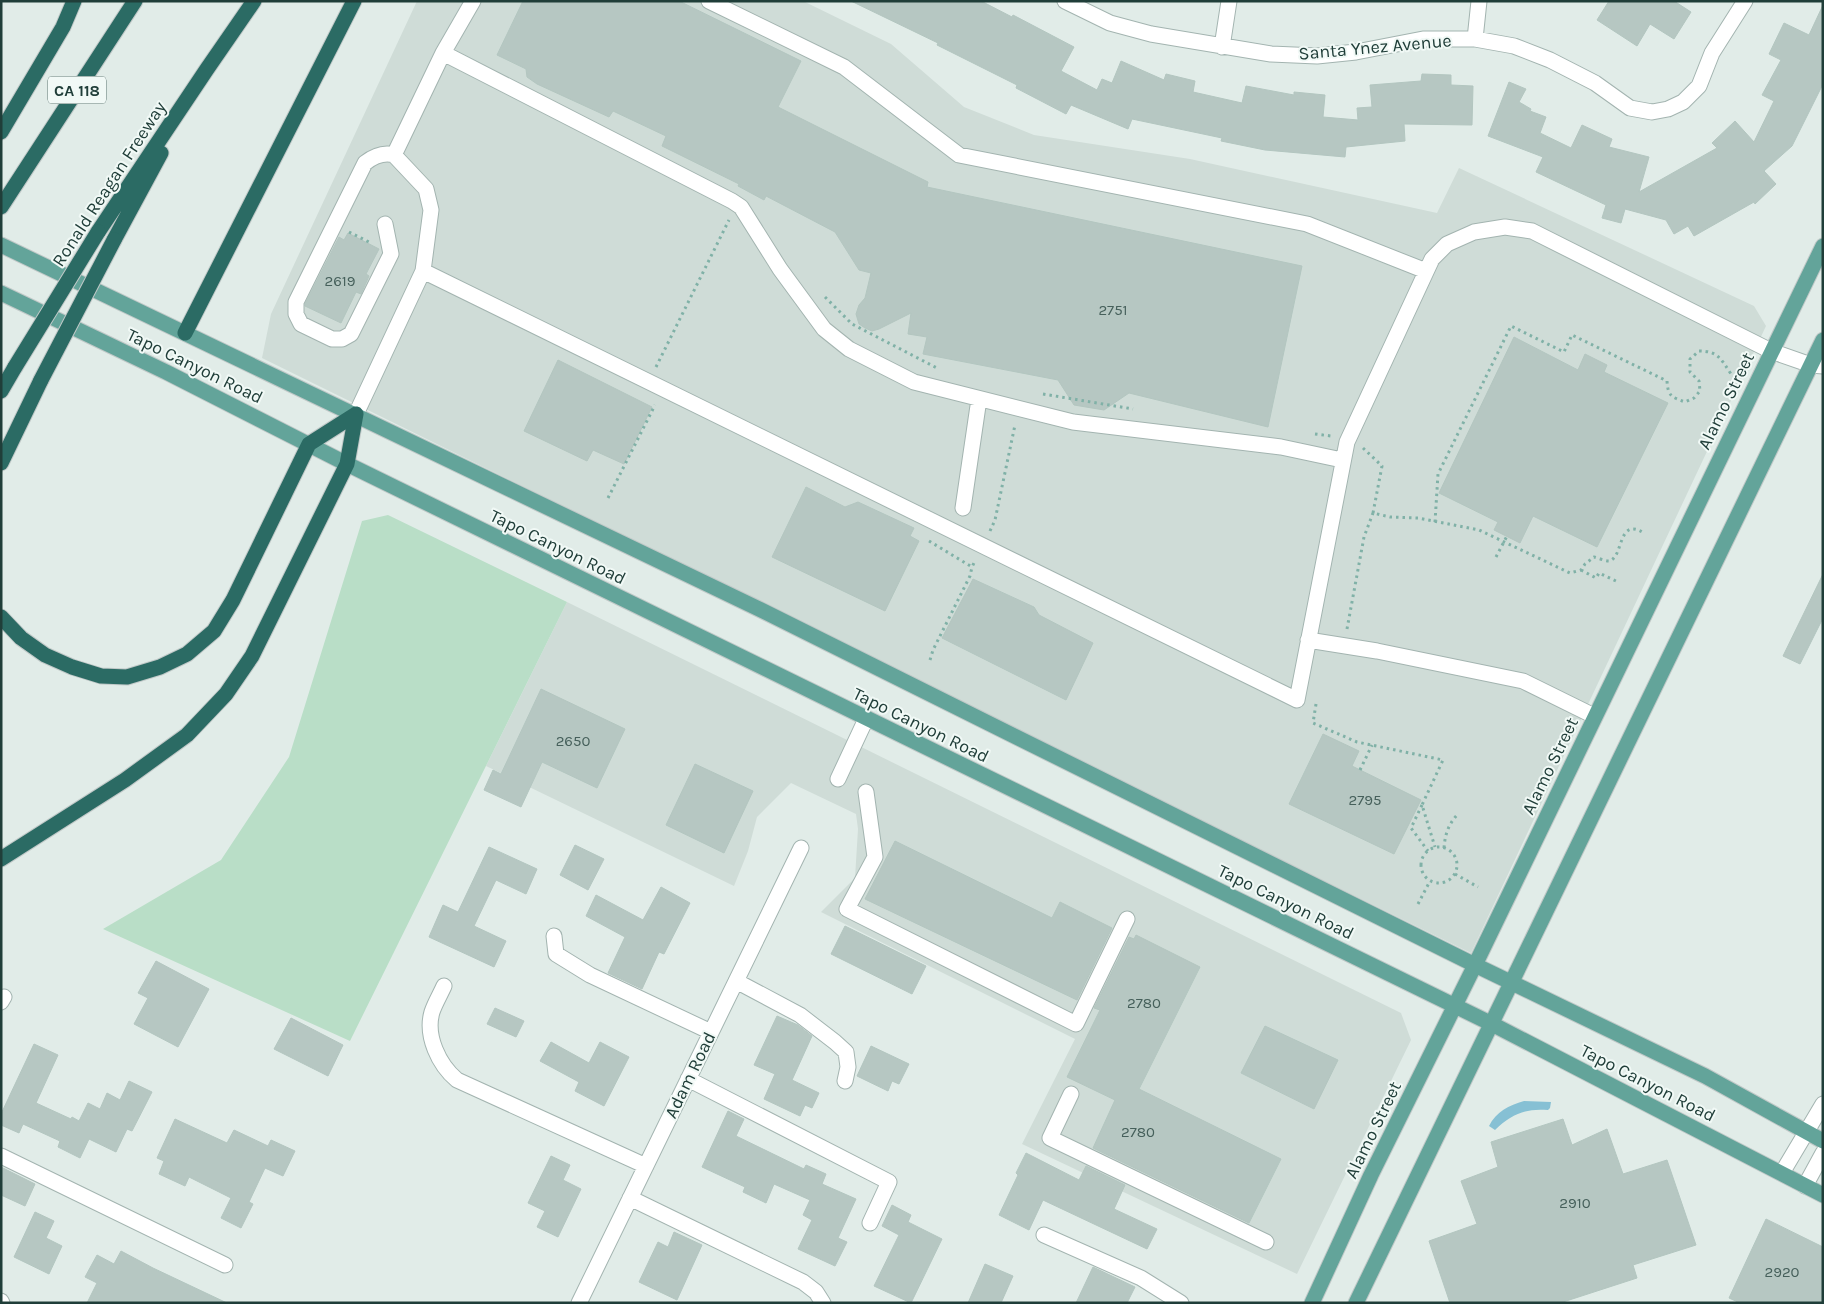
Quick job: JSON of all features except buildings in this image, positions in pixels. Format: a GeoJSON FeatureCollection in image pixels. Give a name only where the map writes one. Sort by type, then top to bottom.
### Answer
{"type":"FeatureCollection","features":[{"type":"Feature","properties":{"kind":"highway"},"geometry":{"type":"LineString","coordinates":[[1,132],[63,27],[74,1]]}},
{"type":"Feature","properties":{"kind":"highway","name":"CA 118"},"geometry":{"type":"LineString","coordinates":[[1,207],[135,1]]}},
{"type":"Feature","properties":{"kind":"highway","name":"Ronald Reagan Freeway"},"geometry":{"type":"LineString","coordinates":[[1,390],[98,232],[254,1]]}},
{"type":"Feature","properties":{"kind":"highway"},"geometry":{"type":"LineString","coordinates":[[185,333],[354,1]]}},
{"type":"Feature","properties":{"kind":"highway"},"geometry":{"type":"LineString","coordinates":[[1,463],[41,380],[114,240],[207,68]]}},
{"type":"Feature","properties":{"kind":"highway"},"geometry":{"type":"LineString","coordinates":[[1,617],[21,638],[45,655],[72,667],[101,676],[127,677],[160,667],[187,654],[214,630],[233,600],[309,444],[356,414]]}},
{"type":"Feature","properties":{"kind":"highway"},"geometry":{"type":"LineString","coordinates":[[1,859],[125,780],[187,735],[226,694],[252,656],[347,464],[356,414]]}},
{"type":"Feature","properties":{"kind":"main road","name":"Tapo Canyon Road"},"geometry":{"type":"LineString","coordinates":[[1,245],[356,414],[756,608],[1475,965],[1705,1076],[1823,1141]]}},
{"type":"Feature","properties":{"kind":"main road","name":"Alamo Street"},"geometry":{"type":"LineString","coordinates":[[1312,1303],[1371,1175],[1475,965],[1823,246]]}},
{"type":"Feature","properties":{"kind":"main road","name":"Tapo Canyon Road"},"geometry":{"type":"LineString","coordinates":[[1,293],[166,372],[347,464],[866,719],[1492,1024],[1823,1194]]}},
{"type":"Feature","properties":{"kind":"main road"},"geometry":{"type":"LineString","coordinates":[[1356,1303],[1492,1024],[1510,982],[1817,365],[1823,340]]}},
{"type":"Feature","properties":{"kind":"street"},"geometry":{"type":"LineString","coordinates":[[394,155],[443,54],[473,1]]}},
{"type":"Feature","properties":{"kind":"street"},"geometry":{"type":"LineString","coordinates":[[709,1],[844,67],[959,155],[1307,224],[1426,271]]}},
{"type":"Feature","properties":{"kind":"street","name":"Santa Ynez Avenue"},"geometry":{"type":"LineString","coordinates":[[1065,1],[1110,23],[1151,34],[1271,54],[1317,56],[1356,52],[1423,39],[1475,39],[1514,46],[1550,60],[1595,83],[1630,108],[1652,112],[1684,102],[1699,86],[1712,53],[1745,1]]}},
{"type":"Feature","properties":{"kind":"street"},"geometry":{"type":"LineString","coordinates":[[1222,47],[1230,1]]}},
{"type":"Feature","properties":{"kind":"street"},"geometry":{"type":"LineString","coordinates":[[1475,39],[1479,1]]}},
{"type":"Feature","properties":{"kind":"street"},"geometry":{"type":"LineString","coordinates":[[443,54],[732,200],[741,207],[780,269],[824,329],[849,349],[914,382],[1073,422],[1281,447],[1342,460]]}},
{"type":"Feature","properties":{"kind":"street"},"geometry":{"type":"LineString","coordinates":[[356,414],[423,271],[431,210],[426,190],[394,155],[379,155],[372,157],[365,163],[296,302],[296,314],[301,324],[332,339],[342,339],[350,334],[391,254],[385,224]]}},
{"type":"Feature","properties":{"kind":"street"},"geometry":{"type":"LineString","coordinates":[[423,271],[1297,700],[1347,442],[1432,259],[1447,244],[1474,232],[1505,227],[1532,232],[1772,351],[1817,365]]}},
{"type":"Feature","properties":{"kind":"street"},"geometry":{"type":"LineString","coordinates":[[963,508],[979,399]]}},
{"type":"Feature","properties":{"kind":"street"},"geometry":{"type":"LineString","coordinates":[[1308,640],[1377,651],[1523,681],[1594,716]]}},
{"type":"Feature","properties":{"kind":"street"},"geometry":{"type":"LineString","coordinates":[[838,779],[866,719]]}},
{"type":"Feature","properties":{"kind":"street"},"geometry":{"type":"LineString","coordinates":[[866,792],[875,857],[847,909],[1076,1024],[1127,919]]}},
{"type":"Feature","properties":{"kind":"street","name":"Adam Road"},"geometry":{"type":"LineString","coordinates":[[579,1303],[801,848]]}},
{"type":"Feature","properties":{"kind":"street"},"geometry":{"type":"LineString","coordinates":[[554,936],[556,954],[590,975],[711,1032]]}},
{"type":"Feature","properties":{"kind":"street"},"geometry":{"type":"LineString","coordinates":[[736,981],[800,1015],[846,1052],[848,1067],[845,1081]]}},
{"type":"Feature","properties":{"kind":"street"},"geometry":{"type":"LineString","coordinates":[[444,986],[432,1012],[430,1029],[435,1050],[446,1071],[457,1080],[646,1166]]}},
{"type":"Feature","properties":{"kind":"street"},"geometry":{"type":"LineString","coordinates":[[688,1079],[889,1182],[870,1224]]}},
{"type":"Feature","properties":{"kind":"street"},"geometry":{"type":"LineString","coordinates":[[1071,1094],[1050,1138],[1266,1242]]}},
{"type":"Feature","properties":{"kind":"street"},"geometry":{"type":"LineString","coordinates":[[1782,1173],[1823,1104]]}},
{"type":"Feature","properties":{"kind":"street"},"geometry":{"type":"LineString","coordinates":[[1806,1186],[1823,1153]]}},
{"type":"Feature","properties":{"kind":"street"},"geometry":{"type":"LineString","coordinates":[[1,1156],[225,1266]]}},
{"type":"Feature","properties":{"kind":"street"},"geometry":{"type":"LineString","coordinates":[[630,1198],[803,1282],[816,1292],[823,1303]]}},
{"type":"Feature","properties":{"kind":"street"},"geometry":{"type":"LineString","coordinates":[[1044,1235],[1141,1278],[1181,1303]]}},
{"type":"Feature","properties":{"kind":"path"},"geometry":{"type":"LineString","coordinates":[[608,498],[656,401],[643,394],[729,220],[741,207]]}},
{"type":"Feature","properties":{"kind":"path"},"geometry":{"type":"LineString","coordinates":[[819,291],[852,324],[944,370]]}},
{"type":"Feature","properties":{"kind":"path"},"geometry":{"type":"LineString","coordinates":[[1435,522],[1438,474],[1511,326],[1564,352],[1572,335],[1667,381],[1667,390],[1672,397],[1685,402],[1694,398],[1700,391],[1699,381],[1690,372],[1690,359],[1699,351],[1710,351],[1720,357],[1730,374]]}},
{"type":"Feature","properties":{"kind":"path"},"geometry":{"type":"LineString","coordinates":[[930,660],[995,520],[1019,409]]}},
{"type":"Feature","properties":{"kind":"path"},"geometry":{"type":"LineString","coordinates":[[1334,644],[1348,627],[1364,537],[1373,513]]}},
{"type":"Feature","properties":{"kind":"path"},"geometry":{"type":"LineString","coordinates":[[1496,557],[1507,536]]}},
{"type":"Feature","properties":{"kind":"path"},"geometry":{"type":"LineString","coordinates":[[926,539],[972,566]]}},
{"type":"Feature","properties":{"kind":"path"},"geometry":{"type":"LineString","coordinates":[[1581,570],[1596,578],[1598,573],[1618,582]]}},
{"type":"Feature","properties":{"kind":"path"},"geometry":{"type":"LineString","coordinates":[[1318,697],[1313,723],[1357,742],[1443,760],[1411,828],[1428,851]]}},
{"type":"Feature","properties":{"kind":"path"},"geometry":{"type":"LineString","coordinates":[[1360,770],[1372,745]]}},
{"type":"Feature","properties":{"kind":"path"},"geometry":{"type":"LineString","coordinates":[[1422,805],[1435,847]]}},
{"type":"Feature","properties":{"kind":"path"},"geometry":{"type":"LineString","coordinates":[[1444,848],[1445,835],[1451,821],[1457,815]]}},
{"type":"Feature","properties":{"kind":"path"},"geometry":{"type":"LineString","coordinates":[[1435,847],[1444,848],[1449,850],[1456,859],[1455,874],[1444,883],[1430,882],[1422,874],[1420,868],[1423,856],[1435,847]]}},
{"type":"Feature","properties":{"kind":"path"},"geometry":{"type":"LineString","coordinates":[[1455,874],[1478,887]]}},
{"type":"Feature","properties":{"kind":"path"},"geometry":{"type":"LineString","coordinates":[[1418,904],[1430,882]]}},
{"type":"Feature","properties":{"kind":"shaded area"},"geometry":{"type":"Polygon","coordinates":[[[417,1],[803,1],[891,44],[964,107],[1034,135],[1190,159],[1437,213],[1459,168],[1754,306],[1766,326],[1471,953],[262,358],[271,314],[417,1]]]}},
{"type":"Feature","properties":{"kind":"shaded area"},"geometry":{"type":"Polygon","coordinates":[[[567,602],[1401,1013],[1411,1040],[1297,1274],[1022,1144],[1075,1039],[821,912],[855,878],[858,829],[856,814],[791,783],[757,817],[748,851],[734,886],[486,766],[567,602]]]}},
{"type":"Feature","properties":{"kind":"green space"},"geometry":{"type":"Polygon","coordinates":[[[388,515],[567,602],[350,1041],[103,929],[221,860],[289,757],[362,521],[388,515]]]}},
{"type":"Feature","properties":{"kind":"water"},"geometry":{"type":"Polygon","coordinates":[[[1524,1101],[1551,1102],[1548,1110],[1533,1110],[1519,1113],[1495,1130],[1489,1126],[1495,1117],[1504,1110],[1524,1101]]]}}]}
